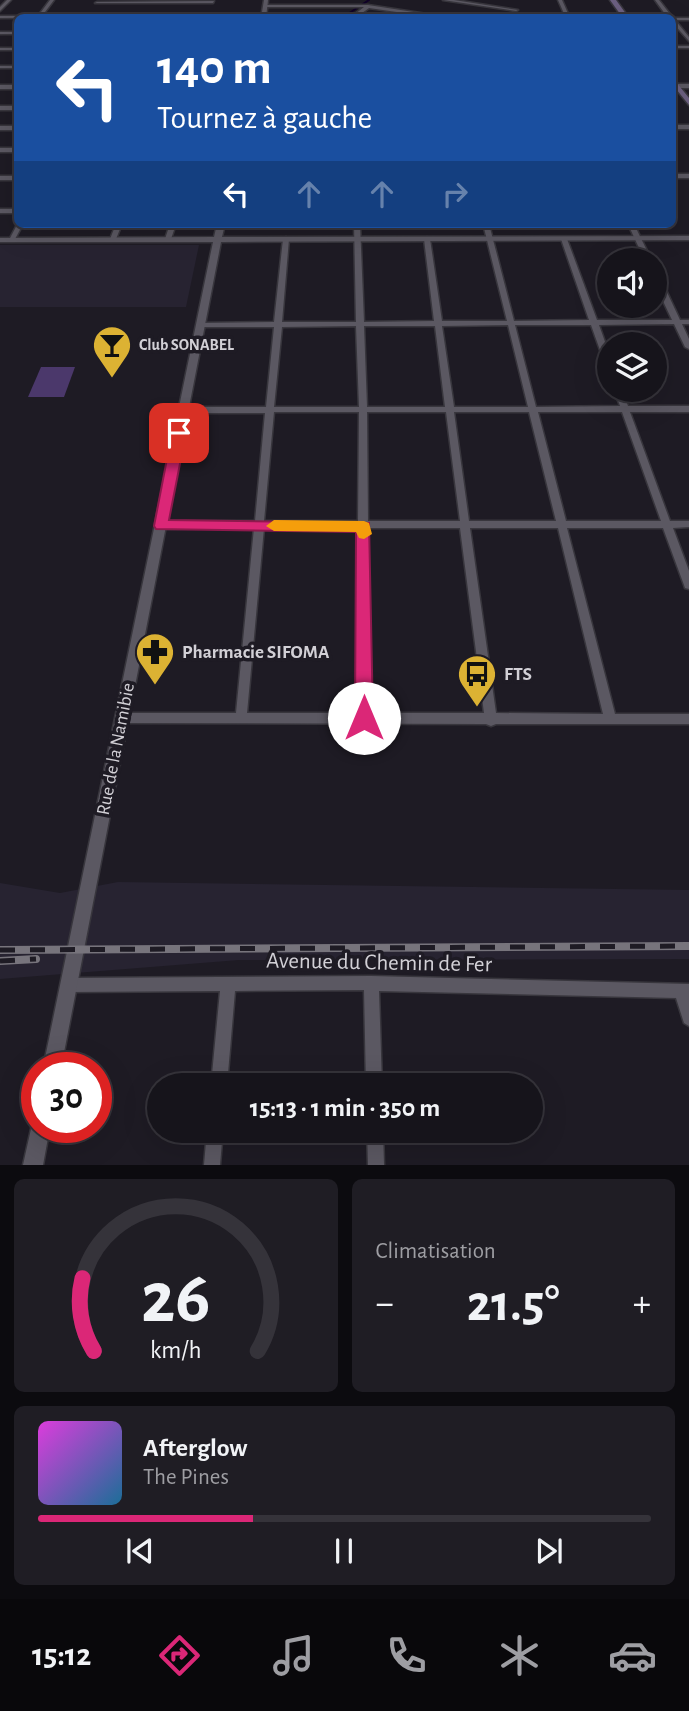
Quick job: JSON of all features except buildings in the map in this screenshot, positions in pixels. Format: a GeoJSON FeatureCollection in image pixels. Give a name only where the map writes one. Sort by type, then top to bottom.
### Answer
{"type":"FeatureCollection","features":[{"type":"Feature","properties":{"kind":"main road"},"geometry":{"type":"LineString","coordinates":[[676,72],[688,87]]}},
{"type":"Feature","properties":{"kind":"main road"},"geometry":{"type":"LineString","coordinates":[[676,87],[689,103]]}},
{"type":"Feature","properties":{"kind":"street"},"geometry":{"type":"LineString","coordinates":[[0,10],[9,0]]}},
{"type":"Feature","properties":{"kind":"street"},"geometry":{"type":"LineString","coordinates":[[41,14],[52,0]]}},
{"type":"Feature","properties":{"kind":"street"},"geometry":{"type":"LineString","coordinates":[[357,14],[376,0]]}},
{"type":"Feature","properties":{"kind":"street"},"geometry":{"type":"LineString","coordinates":[[445,0],[516,10]]}},
{"type":"Feature","properties":{"kind":"street"},"geometry":{"type":"LineString","coordinates":[[512,0],[518,14]]}},
{"type":"Feature","properties":{"kind":"street"},"geometry":{"type":"LineString","coordinates":[[657,0],[668,14]]}},
{"type":"Feature","properties":{"kind":"street"},"geometry":{"type":"LineString","coordinates":[[98,1],[213,1]]}},
{"type":"Feature","properties":{"kind":"street"},"geometry":{"type":"LineString","coordinates":[[266,3],[368,6],[423,14]]}},
{"type":"Feature","properties":{"kind":"street"},"geometry":{"type":"LineString","coordinates":[[304,14],[305,6]]}},
{"type":"Feature","properties":{"kind":"street"},"geometry":{"type":"LineString","coordinates":[[676,24],[689,40]]}},
{"type":"Feature","properties":{"kind":"street"},"geometry":{"type":"LineString","coordinates":[[12,240],[18,228]]}},
{"type":"Feature","properties":{"kind":"street"},"geometry":{"type":"LineString","coordinates":[[113,239],[117,228]]}},
{"type":"Feature","properties":{"kind":"street"},"geometry":{"type":"LineString","coordinates":[[168,239],[172,228]]}},
{"type":"Feature","properties":{"kind":"street","name":"Rue de la Namibie"},"geometry":{"type":"LineString","coordinates":[[55,1052],[220,228]]}},
{"type":"Feature","properties":{"kind":"street"},"geometry":{"type":"LineString","coordinates":[[357,228],[363,411],[364,718]]}},
{"type":"Feature","properties":{"kind":"street"},"geometry":{"type":"LineString","coordinates":[[487,228],[611,720]]}},
{"type":"Feature","properties":{"kind":"street"},"geometry":{"type":"LineString","coordinates":[[633,228],[643,248]]}},
{"type":"Feature","properties":{"kind":"street"},"geometry":{"type":"LineString","coordinates":[[0,240],[689,238]]}},
{"type":"Feature","properties":{"kind":"street"},"geometry":{"type":"LineString","coordinates":[[241,718],[286,239]]}},
{"type":"Feature","properties":{"kind":"street"},"geometry":{"type":"LineString","coordinates":[[427,239],[491,721]]}},
{"type":"Feature","properties":{"kind":"street"},"geometry":{"type":"LineString","coordinates":[[564,239],[598,332]]}},
{"type":"Feature","properties":{"kind":"street"},"geometry":{"type":"LineString","coordinates":[[667,301],[689,347]]}},
{"type":"Feature","properties":{"kind":"street"},"geometry":{"type":"LineString","coordinates":[[201,325],[689,322]]}},
{"type":"Feature","properties":{"kind":"street"},"geometry":{"type":"LineString","coordinates":[[622,402],[689,585]]}},
{"type":"Feature","properties":{"kind":"street"},"geometry":{"type":"LineString","coordinates":[[184,411],[689,409]]}},
{"type":"Feature","properties":{"kind":"street"},"geometry":{"type":"LineString","coordinates":[[161,526],[689,524]]}},
{"type":"Feature","properties":{"kind":"street"},"geometry":{"type":"LineString","coordinates":[[123,718],[491,721],[689,719]]}},
{"type":"Feature","properties":{"kind":"street"},"geometry":{"type":"LineString","coordinates":[[371,983],[374,1073]]}},
{"type":"Feature","properties":{"kind":"street","name":"Avenue du Chemin de Fer"},"geometry":{"type":"LineString","coordinates":[[69,985],[371,983],[686,991]]}},
{"type":"Feature","properties":{"kind":"street"},"geometry":{"type":"LineString","coordinates":[[220,1073],[228,984]]}},
{"type":"Feature","properties":{"kind":"street"},"geometry":{"type":"LineString","coordinates":[[686,991],[689,1018]]}},
{"type":"Feature","properties":{"kind":"street"},"geometry":{"type":"LineString","coordinates":[[33,1165],[37,1143]]}},
{"type":"Feature","properties":{"kind":"street"},"geometry":{"type":"LineString","coordinates":[[212,1165],[214,1143]]}},
{"type":"Feature","properties":{"kind":"street"},"geometry":{"type":"LineString","coordinates":[[375,1143],[376,1165]]}},
{"type":"Feature","properties":{"kind":"shaded area"},"geometry":{"type":"Polygon","coordinates":[[[0,245],[199,245],[186,307],[0,307],[0,245]]]}},
{"type":"Feature","properties":{"kind":"shaded area"},"geometry":{"type":"Polygon","coordinates":[[[41,367],[75,367],[64,397],[28,397],[41,367]]]}},
{"type":"Feature","properties":{"kind":"shaded area"},"geometry":{"type":"Polygon","coordinates":[[[118,882],[689,890],[689,959],[239,960],[0,979],[0,883],[60,893],[118,882]]]}},
{"type":"Feature","properties":{"kind":"waterway"},"geometry":{"type":"LineString","coordinates":[[348,14],[369,0]]}},
{"type":"Feature","properties":{"kind":"railway"},"geometry":{"type":"LineString","coordinates":[[0,950],[689,946]]}},
{"type":"Feature","properties":{"kind":"railway"},"geometry":{"type":"LineString","coordinates":[[0,961],[36,959]]}},
{"type":"Feature","properties":{"kind":"slow traffic"},"geometry":{"type":"LineString","coordinates":[[274,526],[364,526],[364,534]]}},
{"type":"Feature","properties":{"kind":"place","name":"Club SONABEL"},"geometry":{"type":"Point","coordinates":[112,379]}},
{"type":"Feature","properties":{"kind":"place","name":"Pharmacie SIFOMA"},"geometry":{"type":"Point","coordinates":[155,686]}},
{"type":"Feature","properties":{"kind":"place","name":"FTS"},"geometry":{"type":"Point","coordinates":[477,708]}},
{"type":"Feature","properties":{"kind":"route"},"geometry":{"type":"LineString","coordinates":[[179,433],[161,526],[364,526],[364,718]]}}]}
